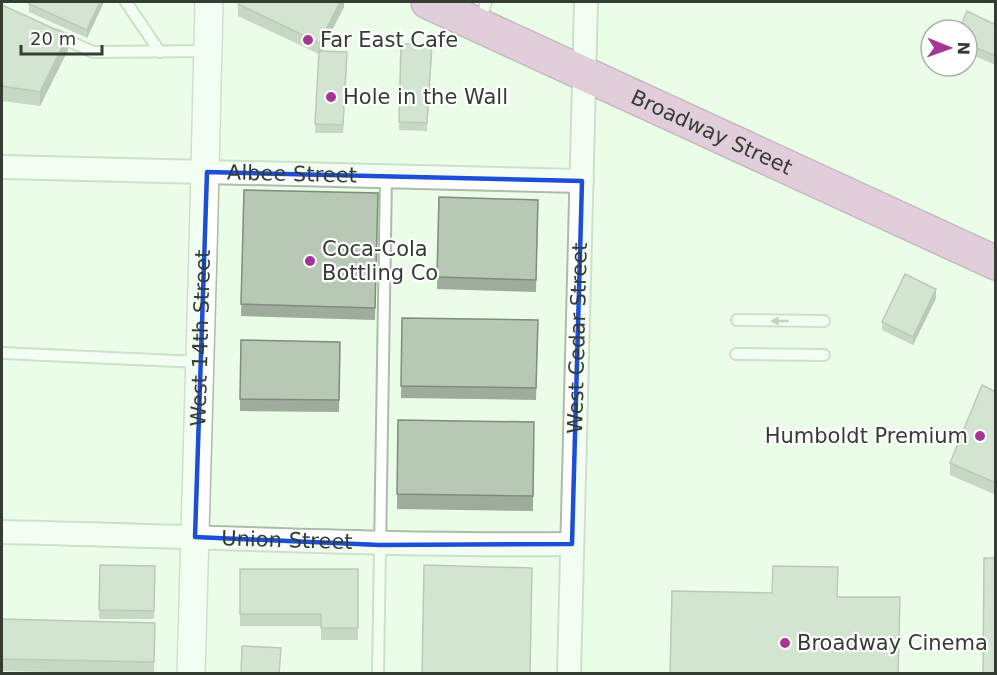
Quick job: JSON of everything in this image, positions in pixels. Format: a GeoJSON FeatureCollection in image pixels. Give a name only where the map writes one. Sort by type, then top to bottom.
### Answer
{"type":"FeatureCollection","features":[{"type":"Feature","properties":{"kind":"highway","name":"Broadway Street"},"geometry":{"type":"LineString","coordinates":[[428,2],[483,13],[585,75],[996,263]]}},
{"type":"Feature","properties":{"kind":"street","name":"West 14th Street"},"geometry":{"type":"LineString","coordinates":[[191,674],[198,362],[207,172],[209,2]]}},
{"type":"Feature","properties":{"kind":"street","name":"West Cedar Street"},"geometry":{"type":"LineString","coordinates":[[569,674],[586,2]]}},
{"type":"Feature","properties":{"kind":"street","name":"Albee Street"},"geometry":{"type":"LineString","coordinates":[[2,166],[582,181]]}},
{"type":"Feature","properties":{"kind":"street","name":"Union Street"},"geometry":{"type":"LineString","coordinates":[[2,532],[380,545],[572,544]]}},
{"type":"Feature","properties":{"kind":"lane"},"geometry":{"type":"LineString","coordinates":[[126,2],[160,52]]}},
{"type":"Feature","properties":{"kind":"lane"},"geometry":{"type":"LineString","coordinates":[[42,29],[93,52],[208,51]]}},
{"type":"Feature","properties":{"kind":"lane"},"geometry":{"type":"LineString","coordinates":[[378,674],[386,177]]}},
{"type":"Feature","properties":{"kind":"lane"},"geometry":{"type":"LineString","coordinates":[[737,321],[824,321]]}},
{"type":"Feature","properties":{"kind":"lane"},"geometry":{"type":"LineString","coordinates":[[2,353],[198,362]]}},
{"type":"Feature","properties":{"kind":"lane"},"geometry":{"type":"LineString","coordinates":[[736,354],[824,355]]}},
{"type":"Feature","properties":{"kind":"highlighted area"},"geometry":{"type":"Polygon","coordinates":[[[207,172],[582,181],[572,544],[380,545],[195,537],[207,172]]]}},
{"type":"Feature","properties":{"kind":"building"},"geometry":{"type":"Polygon","coordinates":[[[30,2],[100,2],[87,30],[29,4],[30,2]]]}},
{"type":"Feature","properties":{"kind":"building","name":"Far East Cafe"},"geometry":{"type":"Polygon","coordinates":[[[239,2],[340,2],[319,43],[238,4],[239,2]]]}},
{"type":"Feature","properties":{"kind":"building"},"geometry":{"type":"Polygon","coordinates":[[[2,5],[68,35],[40,92],[2,86],[2,5]]]}},
{"type":"Feature","properties":{"kind":"building"},"geometry":{"type":"Polygon","coordinates":[[[967,11],[996,25],[996,56],[979,49],[979,18],[964,18],[967,11]]]}},
{"type":"Feature","properties":{"kind":"building"},"geometry":{"type":"Polygon","coordinates":[[[401,44],[432,44],[427,123],[399,122],[401,44]]]}},
{"type":"Feature","properties":{"kind":"building","name":"Hole in the Wall"},"geometry":{"type":"Polygon","coordinates":[[[319,51],[347,52],[343,125],[315,124],[319,51]]]}},
{"type":"Feature","properties":{"kind":"building","name":"Coca-Cola Bottling Co"},"geometry":{"type":"Polygon","coordinates":[[[244,190],[378,193],[375,308],[241,304],[244,190]]]}},
{"type":"Feature","properties":{"kind":"building"},"geometry":{"type":"Polygon","coordinates":[[[439,197],[538,200],[536,280],[437,277],[439,197]]]}},
{"type":"Feature","properties":{"kind":"building"},"geometry":{"type":"Polygon","coordinates":[[[905,274],[936,289],[913,337],[882,322],[905,274]]]}},
{"type":"Feature","properties":{"kind":"building"},"geometry":{"type":"Polygon","coordinates":[[[402,318],[538,320],[536,388],[401,386],[402,318]]]}},
{"type":"Feature","properties":{"kind":"building"},"geometry":{"type":"Polygon","coordinates":[[[241,340],[340,342],[339,400],[240,399],[241,340]]]}},
{"type":"Feature","properties":{"kind":"building","name":"Humboldt Premium"},"geometry":{"type":"Polygon","coordinates":[[[982,385],[996,392],[996,483],[950,463],[982,385]]]}},
{"type":"Feature","properties":{"kind":"building"},"geometry":{"type":"Polygon","coordinates":[[[398,420],[534,422],[533,496],[397,494],[398,420]]]}},
{"type":"Feature","properties":{"kind":"building"},"geometry":{"type":"Polygon","coordinates":[[[984,558],[996,558],[996,674],[983,674],[984,558]]]}},
{"type":"Feature","properties":{"kind":"building"},"geometry":{"type":"Polygon","coordinates":[[[100,565],[155,566],[154,611],[99,610],[100,565]]]}},
{"type":"Feature","properties":{"kind":"building"},"geometry":{"type":"Polygon","coordinates":[[[424,565],[532,568],[530,674],[422,674],[424,565]]]}},
{"type":"Feature","properties":{"kind":"building","name":"Broadway Cinema"},"geometry":{"type":"Polygon","coordinates":[[[773,566],[838,567],[837,597],[900,597],[898,674],[670,674],[672,591],[772,593],[773,566]]]}},
{"type":"Feature","properties":{"kind":"building"},"geometry":{"type":"Polygon","coordinates":[[[240,569],[358,569],[358,628],[321,628],[321,614],[240,614],[240,569]]]}},
{"type":"Feature","properties":{"kind":"building"},"geometry":{"type":"Polygon","coordinates":[[[2,619],[155,623],[154,662],[2,659],[2,619]]]}},
{"type":"Feature","properties":{"kind":"building"},"geometry":{"type":"Polygon","coordinates":[[[242,646],[281,648],[279,674],[241,674],[242,646]]]}},
{"type":"Feature","properties":{"kind":"place","name":"Far East Cafe"},"geometry":{"type":"Point","coordinates":[308,40]}},
{"type":"Feature","properties":{"kind":"place","name":"Hole in the Wall"},"geometry":{"type":"Point","coordinates":[331,97]}},
{"type":"Feature","properties":{"kind":"place","name":"Coca-Cola Bottling Co"},"geometry":{"type":"Point","coordinates":[310,261]}},
{"type":"Feature","properties":{"kind":"place","name":"Humboldt Premium"},"geometry":{"type":"Point","coordinates":[980,436]}},
{"type":"Feature","properties":{"kind":"place","name":"Broadway Cinema"},"geometry":{"type":"Point","coordinates":[785,643]}}]}
